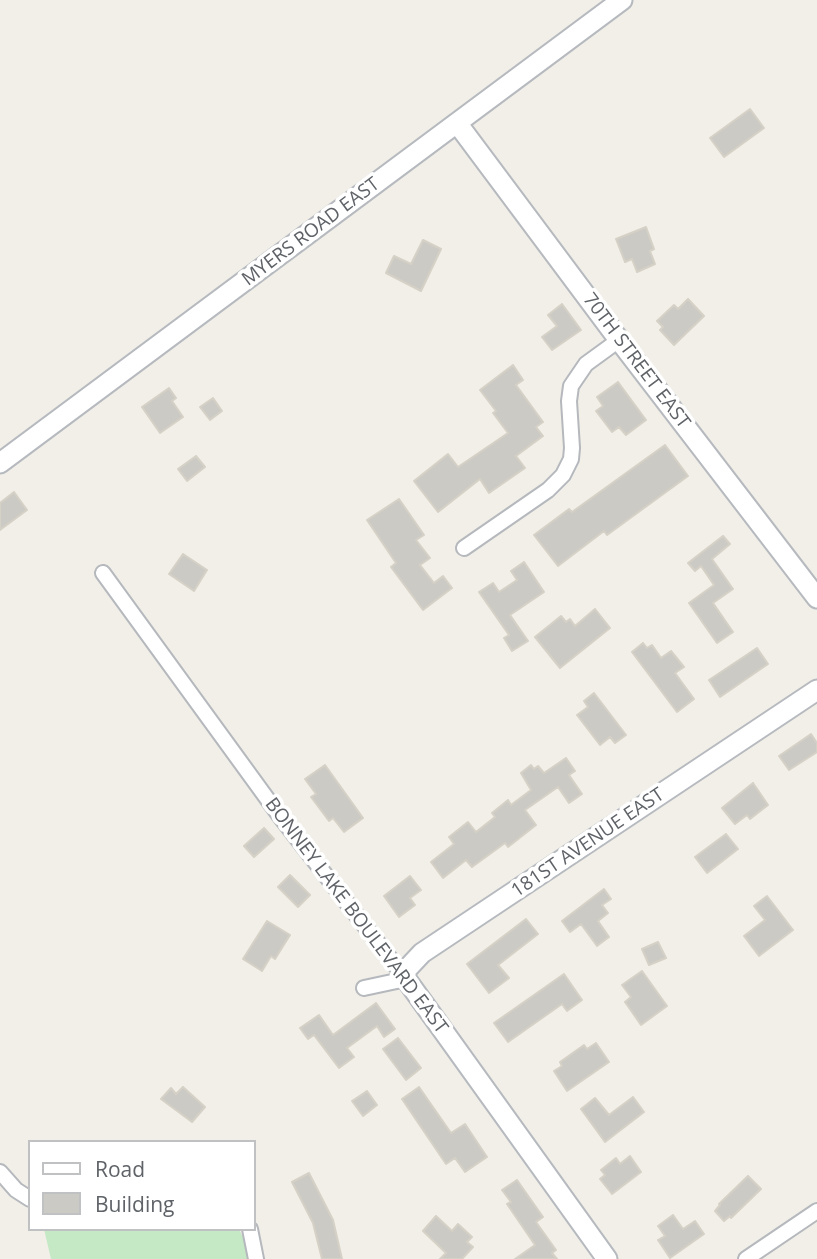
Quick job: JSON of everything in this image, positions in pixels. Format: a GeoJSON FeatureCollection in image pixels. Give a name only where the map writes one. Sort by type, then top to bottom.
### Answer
{"type":"FeatureCollection","features":[{"type":"Feature","properties":{"kind":"street","name":"MYERS ROAD EAST"},"geometry":{"type":"LineString","coordinates":[[0,463],[622,0]]}},
{"type":"Feature","properties":{"kind":"street","name":"70TH STREET EAST"},"geometry":{"type":"LineString","coordinates":[[457,123],[817,598]]}},
{"type":"Feature","properties":{"kind":"street"},"geometry":{"type":"LineString","coordinates":[[464,548],[548,490],[563,475],[571,459],[572,448],[569,401],[571,386],[586,364],[619,340]]}},
{"type":"Feature","properties":{"kind":"street","name":"BONNEY LAKE BOULEVARD EAST"},"geometry":{"type":"LineString","coordinates":[[103,573],[279,815],[406,979],[607,1259]]}},
{"type":"Feature","properties":{"kind":"street","name":"181ST AVENUE EAST"},"geometry":{"type":"LineString","coordinates":[[406,979],[408,967],[422,953],[817,690]]}},
{"type":"Feature","properties":{"kind":"street"},"geometry":{"type":"LineString","coordinates":[[364,988],[406,979]]}},
{"type":"Feature","properties":{"kind":"street"},"geometry":{"type":"LineString","coordinates":[[0,1172],[16,1190],[28,1198]]}},
{"type":"Feature","properties":{"kind":"street"},"geometry":{"type":"LineString","coordinates":[[746,1259],[817,1211]]}},
{"type":"Feature","properties":{"kind":"street"},"geometry":{"type":"LineString","coordinates":[[250,1231],[256,1259]]}},
{"type":"Feature","properties":{"kind":"green space"},"geometry":{"type":"Polygon","coordinates":[[[44,1231],[240,1231],[246,1244],[248,1259],[51,1259],[44,1231]]]}},
{"type":"Feature","properties":{"kind":"building"},"geometry":{"type":"Polygon","coordinates":[[[750,109],[764,128],[724,157],[710,138],[750,109]]]}},
{"type":"Feature","properties":{"kind":"building"},"geometry":{"type":"Polygon","coordinates":[[[646,227],[654,249],[650,251],[655,264],[637,272],[632,259],[625,262],[616,239],[646,227]]]}},
{"type":"Feature","properties":{"kind":"building"},"geometry":{"type":"Polygon","coordinates":[[[423,240],[441,249],[421,291],[386,273],[394,256],[411,264],[423,240]]]}},
{"type":"Feature","properties":{"kind":"building"},"geometry":{"type":"Polygon","coordinates":[[[688,299],[704,316],[674,345],[660,330],[663,327],[657,321],[674,305],[678,309],[688,299]]]}},
{"type":"Feature","properties":{"kind":"building"},"geometry":{"type":"Polygon","coordinates":[[[562,304],[581,330],[552,350],[542,337],[557,326],[548,315],[562,304]]]}},
{"type":"Feature","properties":{"kind":"building"},"geometry":{"type":"Polygon","coordinates":[[[513,365],[523,380],[516,385],[543,422],[536,427],[543,436],[516,456],[525,468],[489,493],[480,479],[438,512],[414,481],[448,454],[458,467],[508,433],[480,390],[513,365]]]}},
{"type":"Feature","properties":{"kind":"building"},"geometry":{"type":"Polygon","coordinates":[[[618,382],[646,420],[626,435],[619,427],[612,432],[596,411],[603,406],[597,397],[618,382]]]}},
{"type":"Feature","properties":{"kind":"building"},"geometry":{"type":"Polygon","coordinates":[[[169,388],[176,398],[172,401],[183,417],[160,433],[142,407],[169,388]]]}},
{"type":"Feature","properties":{"kind":"building"},"geometry":{"type":"Polygon","coordinates":[[[213,398],[222,411],[210,420],[200,407],[213,398]]]}},
{"type":"Feature","properties":{"kind":"building"},"geometry":{"type":"Polygon","coordinates":[[[665,445],[688,476],[607,535],[604,531],[558,566],[534,535],[569,509],[572,512],[665,445]]]}},
{"type":"Feature","properties":{"kind":"building"},"geometry":{"type":"Polygon","coordinates":[[[196,456],[205,467],[187,481],[178,469],[196,456]]]}},
{"type":"Feature","properties":{"kind":"building"},"geometry":{"type":"Polygon","coordinates":[[[14,492],[27,510],[0,530],[0,503],[14,492]]]}},
{"type":"Feature","properties":{"kind":"building"},"geometry":{"type":"Polygon","coordinates":[[[399,499],[424,535],[416,540],[430,558],[420,565],[434,583],[443,576],[452,588],[423,610],[391,567],[396,563],[367,520],[399,499]]]}},
{"type":"Feature","properties":{"kind":"building"},"geometry":{"type":"Polygon","coordinates":[[[723,536],[730,544],[712,559],[733,589],[713,603],[733,632],[717,643],[689,603],[714,585],[701,566],[695,571],[688,563],[723,536]]]}},
{"type":"Feature","properties":{"kind":"building"},"geometry":{"type":"Polygon","coordinates":[[[183,554],[207,570],[194,591],[169,574],[183,554]]]}},
{"type":"Feature","properties":{"kind":"building"},"geometry":{"type":"Polygon","coordinates":[[[524,562],[544,592],[510,615],[528,641],[512,651],[504,638],[509,635],[479,592],[493,583],[499,592],[517,580],[511,571],[524,562]]]}},
{"type":"Feature","properties":{"kind":"building"},"geometry":{"type":"Polygon","coordinates":[[[595,609],[610,628],[560,668],[535,637],[561,616],[566,622],[570,619],[575,626],[595,609]]]}},
{"type":"Feature","properties":{"kind":"building"},"geometry":{"type":"Polygon","coordinates":[[[643,643],[647,648],[652,645],[661,658],[671,651],[684,667],[675,673],[694,699],[677,712],[632,652],[643,643]]]}},
{"type":"Feature","properties":{"kind":"building"},"geometry":{"type":"Polygon","coordinates":[[[757,648],[768,664],[720,697],[709,680],[757,648]]]}},
{"type":"Feature","properties":{"kind":"building"},"geometry":{"type":"Polygon","coordinates":[[[594,693],[626,735],[615,743],[610,737],[600,745],[577,715],[588,707],[584,701],[594,693]]]}},
{"type":"Feature","properties":{"kind":"building"},"geometry":{"type":"Polygon","coordinates":[[[811,734],[817,743],[817,752],[789,770],[779,756],[811,734]]]}},
{"type":"Feature","properties":{"kind":"building"},"geometry":{"type":"Polygon","coordinates":[[[566,758],[575,771],[569,775],[582,794],[569,803],[558,787],[525,810],[536,825],[508,847],[505,843],[472,867],[466,860],[443,878],[431,862],[454,844],[449,837],[468,822],[476,832],[495,817],[492,813],[508,800],[511,805],[531,790],[521,773],[531,765],[534,769],[538,766],[544,773],[566,758]]]}},
{"type":"Feature","properties":{"kind":"building"},"geometry":{"type":"Polygon","coordinates":[[[325,765],[363,818],[344,832],[333,818],[329,821],[311,797],[316,794],[305,779],[325,765]]]}},
{"type":"Feature","properties":{"kind":"building"},"geometry":{"type":"Polygon","coordinates":[[[753,783],[768,805],[750,819],[747,815],[735,824],[722,808],[753,783]]]}},
{"type":"Feature","properties":{"kind":"building"},"geometry":{"type":"Polygon","coordinates":[[[264,828],[274,839],[254,857],[244,846],[264,828]]]}},
{"type":"Feature","properties":{"kind":"building"},"geometry":{"type":"Polygon","coordinates":[[[726,834],[738,849],[707,873],[695,857],[726,834]]]}},
{"type":"Feature","properties":{"kind":"building"},"geometry":{"type":"Polygon","coordinates":[[[290,875],[310,895],[298,907],[278,887],[290,875]]]}},
{"type":"Feature","properties":{"kind":"building"},"geometry":{"type":"Polygon","coordinates":[[[410,876],[421,890],[410,898],[415,905],[399,917],[384,896],[410,876]]]}},
{"type":"Feature","properties":{"kind":"building"},"geometry":{"type":"Polygon","coordinates":[[[604,889],[611,899],[602,905],[608,913],[598,921],[609,937],[597,946],[581,924],[570,932],[562,921],[604,889]]]}},
{"type":"Feature","properties":{"kind":"building"},"geometry":{"type":"Polygon","coordinates":[[[767,896],[793,930],[759,956],[744,936],[765,920],[754,906],[767,896]]]}},
{"type":"Feature","properties":{"kind":"building"},"geometry":{"type":"Polygon","coordinates":[[[526,919],[538,934],[498,965],[509,978],[489,993],[467,964],[526,919]]]}},
{"type":"Feature","properties":{"kind":"building"},"geometry":{"type":"Polygon","coordinates":[[[267,921],[290,935],[275,959],[271,956],[262,971],[243,959],[267,921]]]}},
{"type":"Feature","properties":{"kind":"building"},"geometry":{"type":"Polygon","coordinates":[[[658,942],[666,958],[649,965],[642,949],[658,942]]]}},
{"type":"Feature","properties":{"kind":"building"},"geometry":{"type":"Polygon","coordinates":[[[642,971],[667,1006],[641,1025],[625,1002],[631,997],[622,985],[642,971]]]}},
{"type":"Feature","properties":{"kind":"building"},"geometry":{"type":"Polygon","coordinates":[[[564,974],[582,1000],[567,1011],[562,1004],[508,1042],[494,1023],[564,974]]]}},
{"type":"Feature","properties":{"kind":"building"},"geometry":{"type":"Polygon","coordinates":[[[376,1003],[395,1029],[384,1037],[377,1026],[347,1048],[354,1057],[339,1068],[314,1035],[308,1039],[300,1028],[319,1015],[333,1035],[376,1003]]]}},
{"type":"Feature","properties":{"kind":"building"},"geometry":{"type":"Polygon","coordinates":[[[398,1038],[421,1068],[406,1080],[383,1049],[398,1038]]]}},
{"type":"Feature","properties":{"kind":"building"},"geometry":{"type":"Polygon","coordinates":[[[596,1043],[609,1062],[567,1091],[554,1071],[562,1066],[560,1062],[584,1045],[587,1049],[596,1043]]]}},
{"type":"Feature","properties":{"kind":"building"},"geometry":{"type":"Polygon","coordinates":[[[183,1087],[205,1107],[192,1122],[161,1099],[171,1088],[176,1094],[183,1087]]]}},
{"type":"Feature","properties":{"kind":"building"},"geometry":{"type":"Polygon","coordinates":[[[419,1087],[451,1133],[465,1124],[487,1157],[465,1172],[455,1158],[446,1164],[402,1099],[419,1087]]]}},
{"type":"Feature","properties":{"kind":"building"},"geometry":{"type":"Polygon","coordinates":[[[367,1091],[377,1105],[363,1116],[352,1101],[367,1091]]]}},
{"type":"Feature","properties":{"kind":"building"},"geometry":{"type":"Polygon","coordinates":[[[633,1097],[644,1112],[605,1142],[581,1109],[595,1098],[609,1115],[633,1097]]]}},
{"type":"Feature","properties":{"kind":"building"},"geometry":{"type":"Polygon","coordinates":[[[630,1156],[641,1172],[612,1194],[600,1179],[605,1175],[601,1170],[616,1158],[620,1164],[630,1156]]]}},
{"type":"Feature","properties":{"kind":"building"},"geometry":{"type":"Polygon","coordinates":[[[309,1173],[333,1220],[342,1259],[322,1259],[313,1223],[292,1182],[309,1173]]]}},
{"type":"Feature","properties":{"kind":"building"},"geometry":{"type":"Polygon","coordinates":[[[748,1176],[761,1189],[731,1218],[730,1216],[724,1221],[715,1211],[748,1176]]]}},
{"type":"Feature","properties":{"kind":"building"},"geometry":{"type":"Polygon","coordinates":[[[517,1180],[543,1217],[536,1222],[556,1250],[552,1253],[557,1259],[515,1259],[535,1245],[507,1204],[511,1202],[502,1190],[517,1180]]]}},
{"type":"Feature","properties":{"kind":"building"},"geometry":{"type":"Polygon","coordinates":[[[673,1215],[683,1229],[695,1221],[704,1234],[670,1258],[658,1240],[665,1236],[658,1226],[673,1215]]]}},
{"type":"Feature","properties":{"kind":"building"},"geometry":{"type":"Polygon","coordinates":[[[436,1216],[452,1231],[458,1224],[472,1237],[467,1242],[473,1247],[462,1259],[440,1259],[446,1253],[423,1231],[436,1216]]]}}]}
